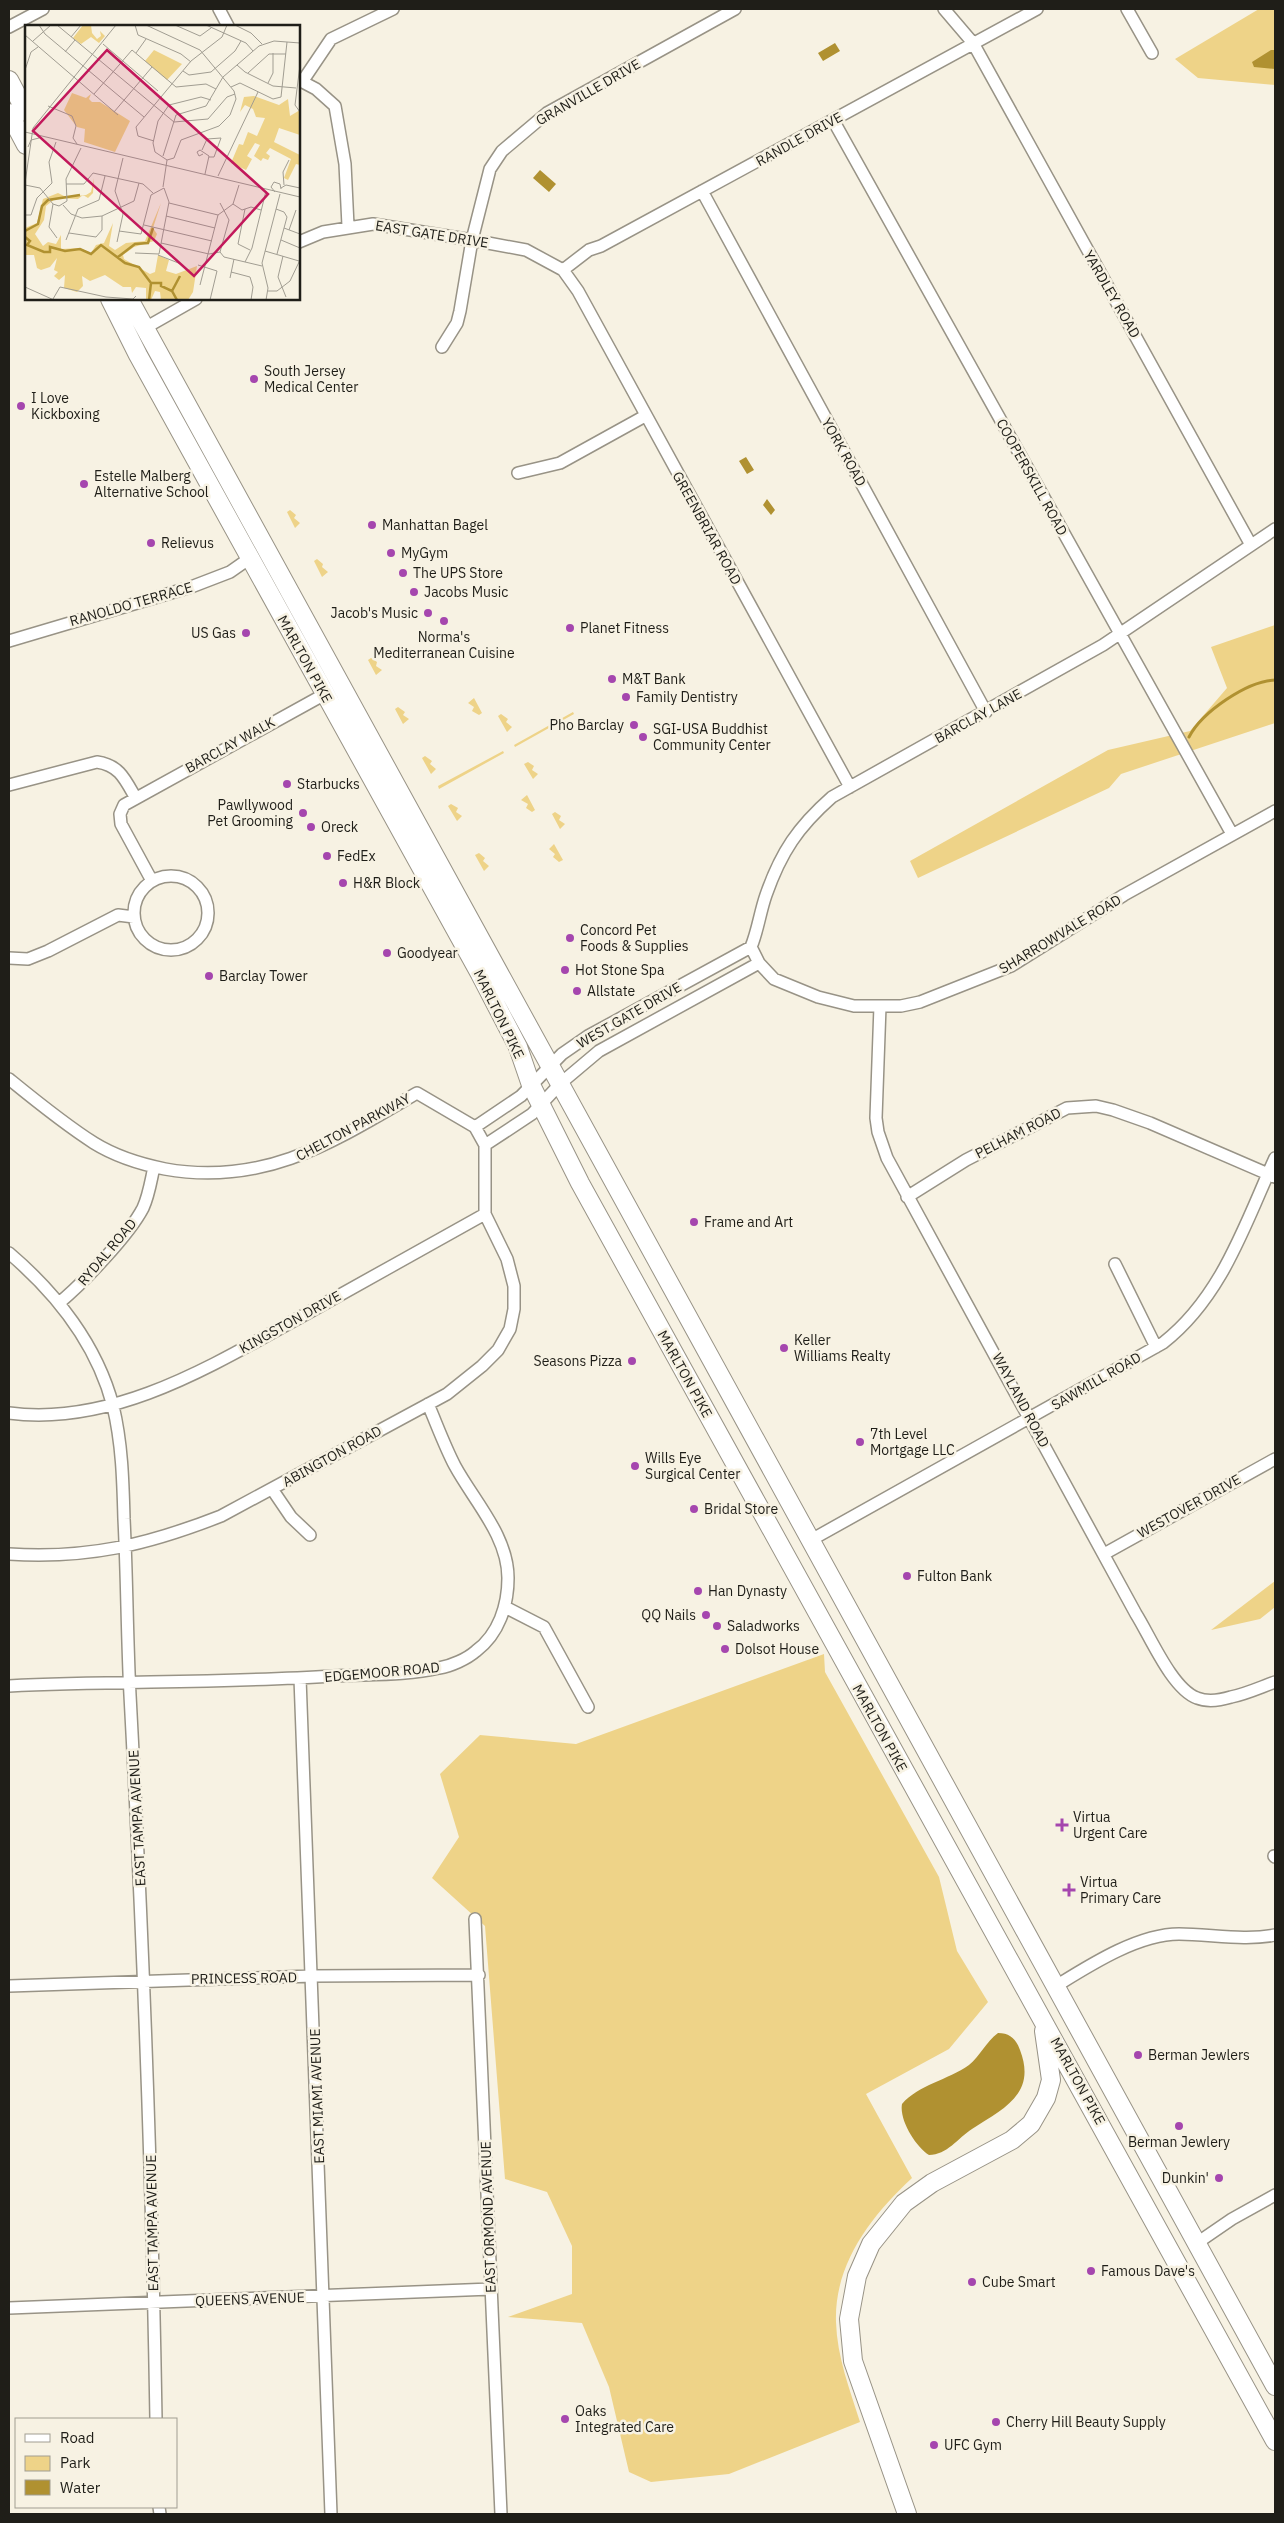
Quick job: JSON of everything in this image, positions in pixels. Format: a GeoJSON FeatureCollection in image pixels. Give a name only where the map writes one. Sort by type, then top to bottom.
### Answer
{"type":"FeatureCollection","features":[{"type":"Feature","properties":{"kind":"highway"},"geometry":{"type":"LineString","coordinates":[[9,80],[25,110]]}},
{"type":"Feature","properties":{"kind":"highway"},"geometry":{"type":"LineString","coordinates":[[9,113],[25,143]]}},
{"type":"Feature","properties":{"kind":"highway","name":"MARLTON PIKE"},"geometry":{"type":"LineString","coordinates":[[111,300],[138,354],[485,983],[518,1047],[541,1076],[551,1094],[580,1183],[1025,1992],[1040,2013],[1275,2441]]}},
{"type":"Feature","properties":{"kind":"highway","name":"MARLTON PIKE"},"geometry":{"type":"LineString","coordinates":[[130,300],[251,522],[541,1076],[811,1540],[1275,2386]]}},
{"type":"Feature","properties":{"kind":"highway"},"geometry":{"type":"LineString","coordinates":[[138,354],[170,397],[234,514],[243,522],[251,522]]}},
{"type":"Feature","properties":{"kind":"highway"},"geometry":{"type":"LineString","coordinates":[[906,2514],[853,2361],[849,2319],[857,2276],[875,2238],[904,2203],[932,2183],[1012,2140],[1031,2124],[1039,2113],[1051,2080],[1048,2052],[1040,2013]]}},
{"type":"Feature","properties":{"kind":"street"},"geometry":{"type":"LineString","coordinates":[[9,27],[43,9]]}},
{"type":"Feature","properties":{"kind":"street"},"geometry":{"type":"LineString","coordinates":[[219,9],[227,25]]}},
{"type":"Feature","properties":{"kind":"street"},"geometry":{"type":"LineString","coordinates":[[348,226],[345,164],[335,106],[316,89],[301,81],[332,39],[393,9]]}},
{"type":"Feature","properties":{"kind":"street","name":"GRANVILLE DRIVE"},"geometry":{"type":"LineString","coordinates":[[442,347],[456,323],[460,311],[472,240],[490,169],[502,151],[547,113],[735,9]]}},
{"type":"Feature","properties":{"kind":"street"},"geometry":{"type":"LineString","coordinates":[[944,9],[973,43]]}},
{"type":"Feature","properties":{"kind":"street","name":"RANDLE DRIVE"},"geometry":{"type":"LineString","coordinates":[[563,270],[589,250],[601,246],[1037,9]]}},
{"type":"Feature","properties":{"kind":"street"},"geometry":{"type":"LineString","coordinates":[[1127,9],[1152,53]]}},
{"type":"Feature","properties":{"kind":"street","name":"YARDLEY ROAD"},"geometry":{"type":"LineString","coordinates":[[973,43],[1251,546]]}},
{"type":"Feature","properties":{"kind":"street","name":"COOPERSKILL ROAD"},"geometry":{"type":"LineString","coordinates":[[833,120],[1232,834]]}},
{"type":"Feature","properties":{"kind":"street","name":"YORK ROAD"},"geometry":{"type":"LineString","coordinates":[[702,191],[986,712]]}},
{"type":"Feature","properties":{"kind":"street","name":"EAST GATE DRIVE"},"geometry":{"type":"LineString","coordinates":[[300,242],[323,232],[348,226],[373,224],[526,250],[563,270]]}},
{"type":"Feature","properties":{"kind":"street","name":"GREENBRIAR ROAD"},"geometry":{"type":"LineString","coordinates":[[563,270],[578,291],[850,787]]}},
{"type":"Feature","properties":{"kind":"street"},"geometry":{"type":"LineString","coordinates":[[145,328],[194,300]]}},
{"type":"Feature","properties":{"kind":"street"},"geometry":{"type":"LineString","coordinates":[[518,473],[560,463],[645,416]]}},
{"type":"Feature","properties":{"kind":"street","name":"BARCLAY LANE"},"geometry":{"type":"LineString","coordinates":[[755,955],[766,896],[788,845],[806,820],[832,797],[986,712],[1120,633],[1275,530]]}},
{"type":"Feature","properties":{"kind":"street","name":"RANOLDO TERRACE"},"geometry":{"type":"LineString","coordinates":[[9,641],[191,587],[230,572],[250,558]]}},
{"type":"Feature","properties":{"kind":"street","name":"BARCLAY WALK"},"geometry":{"type":"LineString","coordinates":[[152,881],[120,821],[123,806],[135,797],[325,694]]}},
{"type":"Feature","properties":{"kind":"street"},"geometry":{"type":"LineString","coordinates":[[9,785],[96,762],[110,766],[122,773],[135,797]]}},
{"type":"Feature","properties":{"kind":"street","name":"SHARROWVALE ROAD"},"geometry":{"type":"LineString","coordinates":[[755,955],[774,979],[801,992],[854,1006],[880,1006],[920,1002],[1011,966],[1124,895],[1275,811]]}},
{"type":"Feature","properties":{"kind":"street"},"geometry":{"type":"LineString","coordinates":[[174,876],[188,880],[204,896],[208,911],[204,930],[195,942],[186,947],[167,950],[153,946],[139,932],[134,918],[138,897],[152,881],[174,876]]}},
{"type":"Feature","properties":{"kind":"street"},"geometry":{"type":"LineString","coordinates":[[9,958],[28,959],[48,951],[118,915],[134,918]]}},
{"type":"Feature","properties":{"kind":"street","name":"WEST GATE DRIVE"},"geometry":{"type":"LineString","coordinates":[[541,1076],[562,1054],[588,1036],[755,955]]}},
{"type":"Feature","properties":{"kind":"street","name":"WEST GATE DRIVE"},"geometry":{"type":"LineString","coordinates":[[551,1094],[599,1051],[755,955]]}},
{"type":"Feature","properties":{"kind":"street","name":"WAYLAND ROAD"},"geometry":{"type":"LineString","coordinates":[[880,1006],[876,1118],[887,1158],[1175,1680],[1186,1692],[1198,1698],[1212,1700],[1232,1697],[1275,1682]]}},
{"type":"Feature","properties":{"kind":"street"},"geometry":{"type":"LineString","coordinates":[[480,1136],[541,1076]]}},
{"type":"Feature","properties":{"kind":"street","name":"CHELTON PARKWAY"},"geometry":{"type":"LineString","coordinates":[[9,1079],[94,1143],[130,1160],[178,1171],[224,1173],[277,1164],[330,1142],[417,1093],[480,1136]]}},
{"type":"Feature","properties":{"kind":"street"},"geometry":{"type":"LineString","coordinates":[[480,1136],[532,1114],[551,1094]]}},
{"type":"Feature","properties":{"kind":"street","name":"PELHAM ROAD"},"geometry":{"type":"LineString","coordinates":[[907,1197],[966,1160],[1067,1108],[1082,1106],[1113,1110],[1150,1123],[1272,1176]]}},
{"type":"Feature","properties":{"kind":"street"},"geometry":{"type":"LineString","coordinates":[[480,1136],[485,1214]]}},
{"type":"Feature","properties":{"kind":"street","name":"SAWMILL ROAD"},"geometry":{"type":"LineString","coordinates":[[811,1540],[1156,1347],[1180,1330],[1209,1296],[1224,1270],[1272,1176],[1275,1158]]}},
{"type":"Feature","properties":{"kind":"street","name":"RYDAL ROAD"},"geometry":{"type":"LineString","coordinates":[[59,1303],[80,1284],[139,1214],[144,1206],[154,1167]]}},
{"type":"Feature","properties":{"kind":"street","name":"KINGSTON DRIVE"},"geometry":{"type":"LineString","coordinates":[[9,1413],[31,1416],[80,1412],[148,1394],[210,1367],[485,1214]]}},
{"type":"Feature","properties":{"kind":"street","name":"ABINGTON ROAD"},"geometry":{"type":"LineString","coordinates":[[9,1554],[43,1556],[103,1552],[192,1527],[221,1516],[447,1394],[482,1366],[498,1350],[510,1329],[514,1309],[514,1286],[508,1259],[485,1214]]}},
{"type":"Feature","properties":{"kind":"street","name":"EAST TAMPA AVENUE"},"geometry":{"type":"LineString","coordinates":[[9,1253],[59,1303],[83,1338],[104,1378],[121,1445],[126,1547],[129,1681],[145,1980],[156,2418]]}},
{"type":"Feature","properties":{"kind":"street"},"geometry":{"type":"LineString","coordinates":[[1115,1264],[1156,1347]]}},
{"type":"Feature","properties":{"kind":"street","name":"EDGEMOOR ROAD"},"geometry":{"type":"LineString","coordinates":[[9,1686],[129,1681],[300,1678],[438,1669],[476,1652],[489,1638],[502,1618],[508,1576],[504,1552],[485,1514],[455,1466],[428,1404]]}},
{"type":"Feature","properties":{"kind":"street","name":"WESTOVER DRIVE"},"geometry":{"type":"LineString","coordinates":[[1104,1554],[1275,1459]]}},
{"type":"Feature","properties":{"kind":"street"},"geometry":{"type":"LineString","coordinates":[[272,1489],[291,1517],[310,1535]]}},
{"type":"Feature","properties":{"kind":"street"},"geometry":{"type":"LineString","coordinates":[[505,1607],[544,1628],[588,1707]]}},
{"type":"Feature","properties":{"kind":"street","name":"EAST MIAMI AVENUE"},"geometry":{"type":"LineString","coordinates":[[300,1678],[331,2514]]}},
{"type":"Feature","properties":{"kind":"street","name":"EAST ORMOND AVENUE"},"geometry":{"type":"LineString","coordinates":[[475,1919],[479,1975],[491,2289],[501,2466],[501,2514]]}},
{"type":"Feature","properties":{"kind":"street"},"geometry":{"type":"LineString","coordinates":[[1056,1986],[1095,1962],[1152,1937],[1177,1934],[1249,1937],[1275,1935]]}},
{"type":"Feature","properties":{"kind":"street","name":"PRINCESS ROAD"},"geometry":{"type":"LineString","coordinates":[[9,1986],[145,1980],[312,1976],[479,1975]]}},
{"type":"Feature","properties":{"kind":"street"},"geometry":{"type":"LineString","coordinates":[[1197,2243],[1232,2218],[1275,2195]]}},
{"type":"Feature","properties":{"kind":"street","name":"QUEENS AVENUE"},"geometry":{"type":"LineString","coordinates":[[9,2308],[491,2289]]}},
{"type":"Feature","properties":{"kind":"green space"},"geometry":{"type":"Polygon","coordinates":[[[1259,9],[1275,9],[1275,85],[1198,78],[1175,59],[1259,9]]]}},
{"type":"Feature","properties":{"kind":"green space"},"geometry":{"type":"Polygon","coordinates":[[[290,510],[296,515],[294,518],[300,523],[295,528],[287,512],[290,510]]]}},
{"type":"Feature","properties":{"kind":"green space"},"geometry":{"type":"Polygon","coordinates":[[[317,559],[328,572],[322,577],[314,561],[317,559]]]}},
{"type":"Feature","properties":{"kind":"green space"},"geometry":{"type":"Polygon","coordinates":[[[1275,625],[1275,723],[1121,774],[1109,788],[918,878],[910,861],[1108,750],[1190,731],[1227,688],[1211,647],[1275,625]]]}},
{"type":"Feature","properties":{"kind":"green space"},"geometry":{"type":"Polygon","coordinates":[[[371,658],[377,662],[376,666],[382,670],[376,675],[368,660],[371,658]]]}},
{"type":"Feature","properties":{"kind":"green space"},"geometry":{"type":"Polygon","coordinates":[[[474,698],[482,713],[479,715],[472,711],[474,707],[468,703],[474,698]]]}},
{"type":"Feature","properties":{"kind":"green space"},"geometry":{"type":"Polygon","coordinates":[[[398,707],[405,712],[403,715],[409,719],[403,724],[395,709],[398,707]]]}},
{"type":"Feature","properties":{"kind":"green space"},"geometry":{"type":"Polygon","coordinates":[[[573,712],[574,714],[515,747],[514,745],[573,712]]]}},
{"type":"Feature","properties":{"kind":"green space"},"geometry":{"type":"Polygon","coordinates":[[[501,714],[508,719],[506,722],[512,727],[507,732],[498,716],[501,714]]]}},
{"type":"Feature","properties":{"kind":"green space"},"geometry":{"type":"Polygon","coordinates":[[[503,751],[504,753],[439,789],[438,786],[503,751]]]}},
{"type":"Feature","properties":{"kind":"green space"},"geometry":{"type":"Polygon","coordinates":[[[425,756],[432,761],[430,764],[436,769],[431,774],[422,758],[425,756]]]}},
{"type":"Feature","properties":{"kind":"green space"},"geometry":{"type":"Polygon","coordinates":[[[528,762],[534,766],[532,770],[538,774],[533,779],[524,764],[528,762]]]}},
{"type":"Feature","properties":{"kind":"green space"},"geometry":{"type":"Polygon","coordinates":[[[527,795],[535,810],[532,812],[526,808],[528,804],[521,800],[527,795]]]}},
{"type":"Feature","properties":{"kind":"green space"},"geometry":{"type":"Polygon","coordinates":[[[451,804],[458,808],[456,812],[462,816],[457,821],[448,806],[451,804]]]}},
{"type":"Feature","properties":{"kind":"green space"},"geometry":{"type":"Polygon","coordinates":[[[555,812],[561,816],[559,820],[565,824],[560,829],[552,814],[555,812]]]}},
{"type":"Feature","properties":{"kind":"green space"},"geometry":{"type":"Polygon","coordinates":[[[554,844],[563,860],[559,862],[553,857],[555,854],[549,849],[554,844]]]}},
{"type":"Feature","properties":{"kind":"green space"},"geometry":{"type":"Polygon","coordinates":[[[479,853],[485,858],[483,861],[489,866],[484,871],[475,855],[479,853]]]}},
{"type":"Feature","properties":{"kind":"green space"},"geometry":{"type":"Polygon","coordinates":[[[1275,1581],[1275,1607],[1260,1619],[1211,1630],[1275,1581]]]}},
{"type":"Feature","properties":{"kind":"green space"},"geometry":{"type":"Polygon","coordinates":[[[824,1654],[825,1672],[939,1877],[957,1951],[988,2002],[949,2049],[866,2094],[912,2178],[869,2225],[848,2261],[841,2280],[837,2301],[837,2335],[845,2373],[860,2422],[729,2474],[651,2482],[629,2472],[609,2387],[582,2323],[508,2317],[572,2294],[572,2246],[547,2192],[505,2179],[485,1926],[432,1878],[459,1837],[440,1774],[480,1735],[576,1744],[824,1654]]]}},
{"type":"Feature","properties":{"kind":"water"},"geometry":{"type":"Polygon","coordinates":[[[835,43],[840,51],[823,61],[818,53],[835,43]]]}},
{"type":"Feature","properties":{"kind":"water"},"geometry":{"type":"Polygon","coordinates":[[[1271,50],[1275,50],[1275,69],[1254,67],[1252,62],[1271,50]]]}},
{"type":"Feature","properties":{"kind":"water"},"geometry":{"type":"Polygon","coordinates":[[[540,170],[556,184],[549,192],[533,178],[540,170]]]}},
{"type":"Feature","properties":{"kind":"water"},"geometry":{"type":"Polygon","coordinates":[[[746,457],[754,470],[747,474],[739,461],[746,457]]]}},
{"type":"Feature","properties":{"kind":"water"},"geometry":{"type":"Polygon","coordinates":[[[767,499],[775,510],[771,515],[763,505],[767,499]]]}},
{"type":"Feature","properties":{"kind":"water"},"geometry":{"type":"Polygon","coordinates":[[[998,2033],[1012,2037],[1020,2050],[1024,2065],[1024,2078],[1020,2089],[1005,2107],[947,2149],[929,2155],[914,2140],[906,2125],[903,2118],[902,2104],[916,2092],[969,2065],[998,2033]]]}},
{"type":"Feature","properties":{"kind":"waterway"},"geometry":{"type":"LineString","coordinates":[[1189,737],[1195,727],[1226,700],[1252,686],[1275,680]]}},
{"type":"Feature","properties":{"kind":"place","name":"South Jersey Medical Center"},"geometry":{"type":"Point","coordinates":[254,379]}},
{"type":"Feature","properties":{"kind":"place","name":"I Love Kickboxing"},"geometry":{"type":"Point","coordinates":[21,406]}},
{"type":"Feature","properties":{"kind":"place","name":"Estelle Malberg Alternative School"},"geometry":{"type":"Point","coordinates":[84,484]}},
{"type":"Feature","properties":{"kind":"place","name":"Manhattan Bagel"},"geometry":{"type":"Point","coordinates":[372,525]}},
{"type":"Feature","properties":{"kind":"place","name":"Relievus"},"geometry":{"type":"Point","coordinates":[151,543]}},
{"type":"Feature","properties":{"kind":"place","name":"MyGym"},"geometry":{"type":"Point","coordinates":[391,553]}},
{"type":"Feature","properties":{"kind":"place","name":"The UPS Store"},"geometry":{"type":"Point","coordinates":[403,573]}},
{"type":"Feature","properties":{"kind":"place","name":"Jacobs Music"},"geometry":{"type":"Point","coordinates":[414,592]}},
{"type":"Feature","properties":{"kind":"place","name":"Jacob's Music"},"geometry":{"type":"Point","coordinates":[428,613]}},
{"type":"Feature","properties":{"kind":"place","name":"Norma's Mediterranean Cuisine"},"geometry":{"type":"Point","coordinates":[444,621]}},
{"type":"Feature","properties":{"kind":"place","name":"Planet Fitness"},"geometry":{"type":"Point","coordinates":[570,628]}},
{"type":"Feature","properties":{"kind":"place","name":"US Gas"},"geometry":{"type":"Point","coordinates":[246,633]}},
{"type":"Feature","properties":{"kind":"place","name":"M&T Bank"},"geometry":{"type":"Point","coordinates":[612,679]}},
{"type":"Feature","properties":{"kind":"place","name":"Family Dentistry"},"geometry":{"type":"Point","coordinates":[626,697]}},
{"type":"Feature","properties":{"kind":"place","name":"Pho Barclay"},"geometry":{"type":"Point","coordinates":[634,725]}},
{"type":"Feature","properties":{"kind":"place","name":"SGI-USA Buddhist Community Center"},"geometry":{"type":"Point","coordinates":[643,737]}},
{"type":"Feature","properties":{"kind":"place","name":"Starbucks"},"geometry":{"type":"Point","coordinates":[287,784]}},
{"type":"Feature","properties":{"kind":"place","name":"Pawllywood Pet Grooming"},"geometry":{"type":"Point","coordinates":[303,813]}},
{"type":"Feature","properties":{"kind":"place","name":"Oreck"},"geometry":{"type":"Point","coordinates":[311,827]}},
{"type":"Feature","properties":{"kind":"place","name":"FedEx"},"geometry":{"type":"Point","coordinates":[327,856]}},
{"type":"Feature","properties":{"kind":"place","name":"H&R Block"},"geometry":{"type":"Point","coordinates":[343,883]}},
{"type":"Feature","properties":{"kind":"place","name":"Concord Pet Foods & Supplies"},"geometry":{"type":"Point","coordinates":[570,938]}},
{"type":"Feature","properties":{"kind":"place","name":"Goodyear"},"geometry":{"type":"Point","coordinates":[387,953]}},
{"type":"Feature","properties":{"kind":"place","name":"Hot Stone Spa"},"geometry":{"type":"Point","coordinates":[565,970]}},
{"type":"Feature","properties":{"kind":"place","name":"Barclay Tower"},"geometry":{"type":"Point","coordinates":[209,976]}},
{"type":"Feature","properties":{"kind":"place","name":"Allstate"},"geometry":{"type":"Point","coordinates":[577,991]}},
{"type":"Feature","properties":{"kind":"place","name":"Frame and Art"},"geometry":{"type":"Point","coordinates":[694,1222]}},
{"type":"Feature","properties":{"kind":"place","name":"Keller Williams Realty"},"geometry":{"type":"Point","coordinates":[784,1348]}},
{"type":"Feature","properties":{"kind":"place","name":"Seasons Pizza"},"geometry":{"type":"Point","coordinates":[632,1361]}},
{"type":"Feature","properties":{"kind":"place","name":"7th Level Mortgage LLC"},"geometry":{"type":"Point","coordinates":[860,1442]}},
{"type":"Feature","properties":{"kind":"place","name":"Wills Eye Surgical Center"},"geometry":{"type":"Point","coordinates":[635,1466]}},
{"type":"Feature","properties":{"kind":"place","name":"Bridal Store"},"geometry":{"type":"Point","coordinates":[694,1509]}},
{"type":"Feature","properties":{"kind":"place","name":"Fulton Bank"},"geometry":{"type":"Point","coordinates":[907,1576]}},
{"type":"Feature","properties":{"kind":"place","name":"Han Dynasty"},"geometry":{"type":"Point","coordinates":[698,1591]}},
{"type":"Feature","properties":{"kind":"place","name":"QQ Nails"},"geometry":{"type":"Point","coordinates":[706,1615]}},
{"type":"Feature","properties":{"kind":"place","name":"Saladworks"},"geometry":{"type":"Point","coordinates":[717,1626]}},
{"type":"Feature","properties":{"kind":"place","name":"Dolsot House"},"geometry":{"type":"Point","coordinates":[725,1649]}},
{"type":"Feature","properties":{"kind":"place","name":"Virtua Urgent Care"},"geometry":{"type":"Point","coordinates":[1062,1825]}},
{"type":"Feature","properties":{"kind":"place","name":"Virtua Primary Care"},"geometry":{"type":"Point","coordinates":[1069,1890]}},
{"type":"Feature","properties":{"kind":"place","name":"Berman Jewlers"},"geometry":{"type":"Point","coordinates":[1138,2055]}},
{"type":"Feature","properties":{"kind":"place","name":"Berman Jewlery"},"geometry":{"type":"Point","coordinates":[1179,2126]}},
{"type":"Feature","properties":{"kind":"place","name":"Dunkin'"},"geometry":{"type":"Point","coordinates":[1219,2178]}},
{"type":"Feature","properties":{"kind":"place","name":"Famous Dave's"},"geometry":{"type":"Point","coordinates":[1091,2271]}},
{"type":"Feature","properties":{"kind":"place","name":"Cube Smart"},"geometry":{"type":"Point","coordinates":[972,2282]}},
{"type":"Feature","properties":{"kind":"place","name":"Oaks Integrated Care"},"geometry":{"type":"Point","coordinates":[565,2419]}},
{"type":"Feature","properties":{"kind":"place","name":"Cherry Hill Beauty Supply"},"geometry":{"type":"Point","coordinates":[996,2422]}},
{"type":"Feature","properties":{"kind":"place","name":"UFC Gym"},"geometry":{"type":"Point","coordinates":[934,2445]}}]}
